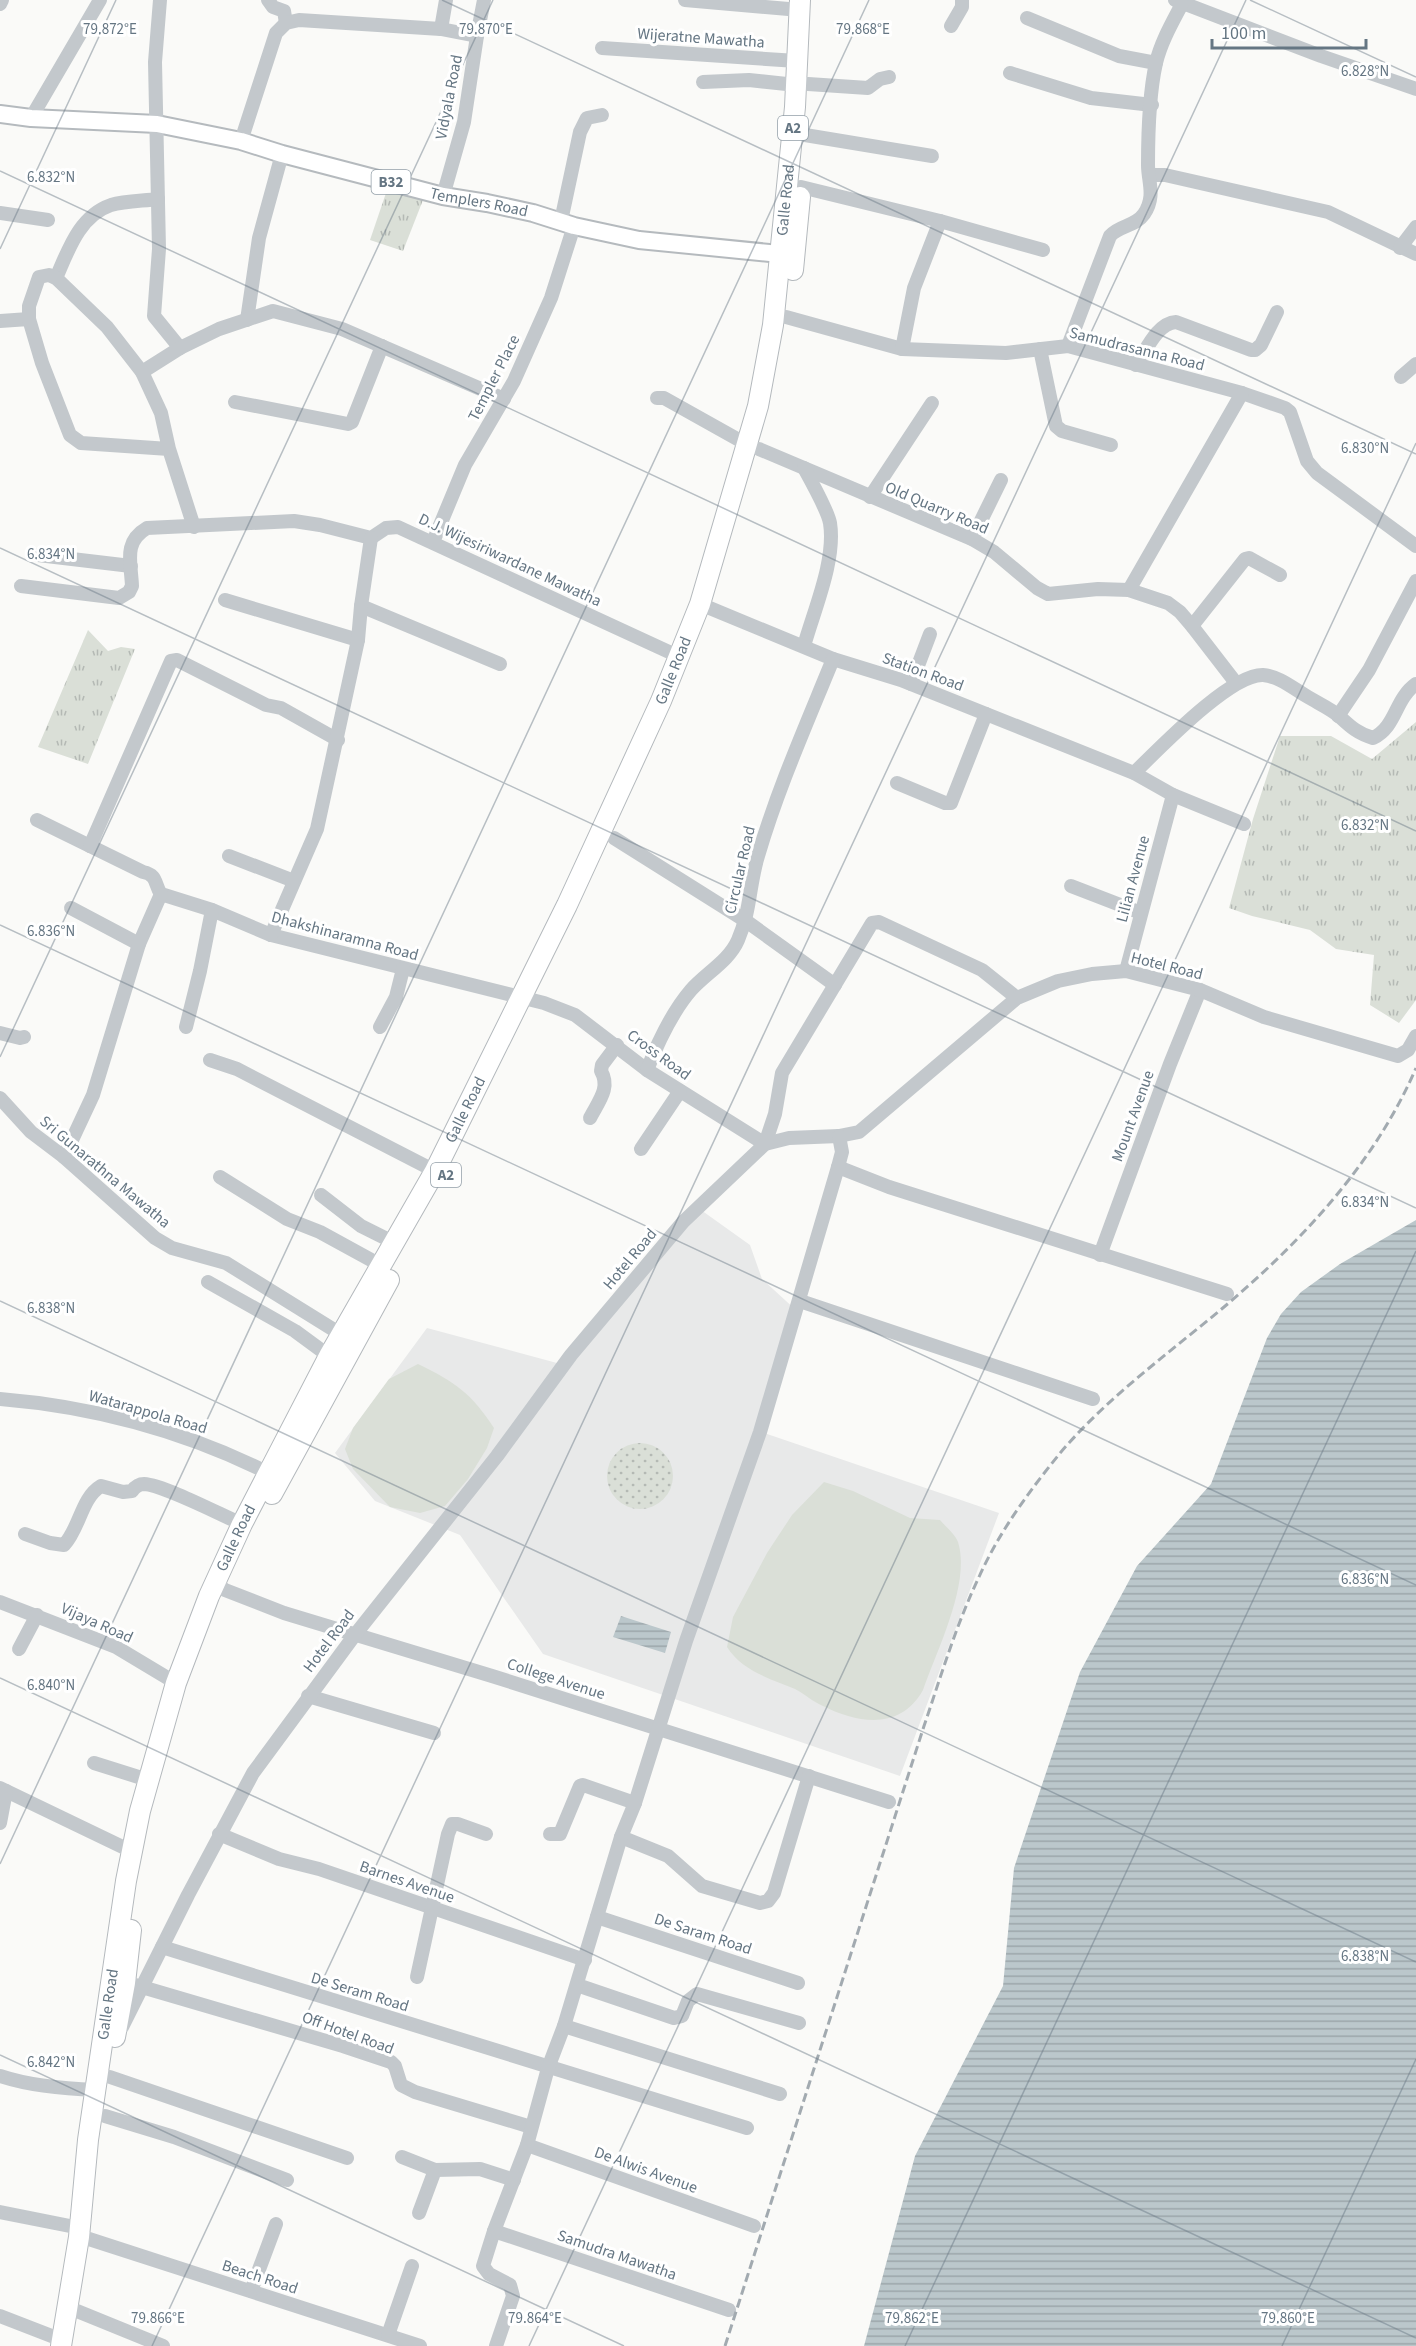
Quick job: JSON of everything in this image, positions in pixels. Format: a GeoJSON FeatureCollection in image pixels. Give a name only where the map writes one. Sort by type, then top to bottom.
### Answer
{"type":"FeatureCollection","features":[{"type":"Feature","properties":{"kind":"highway","name":"Galle Road"},"geometry":{"type":"LineString","coordinates":[[753,447],[758,406],[801,187],[805,135],[802,84],[797,61],[804,4]]}},
{"type":"Feature","properties":{"kind":"highway","name":"Galle Road"},"geometry":{"type":"LineString","coordinates":[[65,2344],[77,2311],[85,2233],[88,2140],[96,2090],[126,1983],[131,1851],[148,1780],[176,1683],[190,1642],[274,1476],[329,1356],[348,1339],[382,1266],[435,1171],[525,999],[673,700],[773,388],[786,317],[788,255],[802,84],[804,4]]}},
{"type":"Feature","properties":{"kind":"highway","name":"Galle Road"},"geometry":{"type":"LineString","coordinates":[[65,2344],[105,2116],[114,2043],[126,1983],[133,1917],[150,1817],[178,1714],[242,1524],[274,1476],[348,1339],[492,1087],[525,999],[705,606]]}},
{"type":"Feature","properties":{"kind":"main road","name":"Templers Road"},"geometry":{"type":"LineString","coordinates":[[0,114],[31,118],[157,124],[241,141],[443,196],[487,202],[639,240],[788,255]]}},
{"type":"Feature","properties":{"kind":"street"},"geometry":{"type":"LineString","coordinates":[[31,118],[100,0]]}},
{"type":"Feature","properties":{"kind":"street"},"geometry":{"type":"LineString","coordinates":[[160,0],[155,62],[159,249],[154,316],[180,348]]}},
{"type":"Feature","properties":{"kind":"street"},"geometry":{"type":"LineString","coordinates":[[241,141],[276,33],[286,23],[284,11],[273,7],[268,0]]}},
{"type":"Feature","properties":{"kind":"street"},"geometry":{"type":"LineString","coordinates":[[441,29],[446,0]]}},
{"type":"Feature","properties":{"kind":"street"},"geometry":{"type":"LineString","coordinates":[[477,36],[484,0]]}},
{"type":"Feature","properties":{"kind":"street"},"geometry":{"type":"LineString","coordinates":[[685,0],[804,4]]}},
{"type":"Feature","properties":{"kind":"street"},"geometry":{"type":"LineString","coordinates":[[951,26],[962,7],[962,0]]}},
{"type":"Feature","properties":{"kind":"street"},"geometry":{"type":"LineString","coordinates":[[1068,346],[1110,236],[1115,230],[1137,222],[1145,212],[1152,187],[1148,169],[1156,63],[1179,2],[1416,89]]}},
{"type":"Feature","properties":{"kind":"street"},"geometry":{"type":"LineString","coordinates":[[1027,18],[1119,56],[1156,63]]}},
{"type":"Feature","properties":{"kind":"street","name":"Vidyala Road"},"geometry":{"type":"LineString","coordinates":[[286,23],[299,20],[441,29],[477,36],[464,122],[443,196]]}},
{"type":"Feature","properties":{"kind":"street","name":"Wijeratne Mawatha"},"geometry":{"type":"LineString","coordinates":[[602,48],[797,61]]}},
{"type":"Feature","properties":{"kind":"street"},"geometry":{"type":"LineString","coordinates":[[1011,73],[1091,98],[1152,105]]}},
{"type":"Feature","properties":{"kind":"street"},"geometry":{"type":"LineString","coordinates":[[703,82],[749,80],[868,88],[880,79],[889,77]]}},
{"type":"Feature","properties":{"kind":"street","name":"Templer Place"},"geometry":{"type":"LineString","coordinates":[[433,542],[465,465],[514,381],[550,298],[568,224],[580,132],[587,118],[602,115]]}},
{"type":"Feature","properties":{"kind":"street"},"geometry":{"type":"LineString","coordinates":[[805,135],[932,156]]}},
{"type":"Feature","properties":{"kind":"street"},"geometry":{"type":"LineString","coordinates":[[247,320],[259,238],[282,154]]}},
{"type":"Feature","properties":{"kind":"street"},"geometry":{"type":"LineString","coordinates":[[1150,175],[1166,175],[1328,212],[1416,254]]}},
{"type":"Feature","properties":{"kind":"street"},"geometry":{"type":"LineString","coordinates":[[801,187],[940,221],[1043,250]]}},
{"type":"Feature","properties":{"kind":"street"},"geometry":{"type":"LineString","coordinates":[[56,278],[74,236],[89,219],[110,206],[158,199]]}},
{"type":"Feature","properties":{"kind":"street"},"geometry":{"type":"LineString","coordinates":[[0,213],[48,220]]}},
{"type":"Feature","properties":{"kind":"street"},"geometry":{"type":"LineString","coordinates":[[902,349],[914,288],[940,221]]}},
{"type":"Feature","properties":{"kind":"street"},"geometry":{"type":"LineString","coordinates":[[1401,248],[1416,227]]}},
{"type":"Feature","properties":{"kind":"street"},"geometry":{"type":"LineString","coordinates":[[169,449],[81,443],[70,435],[42,363],[29,319],[29,306],[39,277],[49,274],[56,278],[107,327],[142,372],[161,413],[169,449],[194,527]]}},
{"type":"Feature","properties":{"kind":"street"},"geometry":{"type":"LineString","coordinates":[[142,372],[180,348],[219,329],[273,311],[342,329],[504,399]]}},
{"type":"Feature","properties":{"kind":"street"},"geometry":{"type":"LineString","coordinates":[[1136,366],[1162,327],[1169,322],[1176,322],[1256,350],[1261,345],[1277,312]]}},
{"type":"Feature","properties":{"kind":"street","name":"Samudrasanna Road"},"geometry":{"type":"LineString","coordinates":[[786,317],[902,349],[1006,353],[1068,346],[1242,393],[1285,408],[1290,412],[1307,461],[1317,473],[1416,546]]}},
{"type":"Feature","properties":{"kind":"street"},"geometry":{"type":"LineString","coordinates":[[0,321],[29,319]]}},
{"type":"Feature","properties":{"kind":"street"},"geometry":{"type":"LineString","coordinates":[[234,402],[348,424],[351,422],[382,346]]}},
{"type":"Feature","properties":{"kind":"street"},"geometry":{"type":"LineString","coordinates":[[1040,349],[1056,426],[1062,431],[1111,445]]}},
{"type":"Feature","properties":{"kind":"street"},"geometry":{"type":"LineString","coordinates":[[1401,377],[1416,364]]}},
{"type":"Feature","properties":{"kind":"street"},"geometry":{"type":"LineString","coordinates":[[1129,590],[1242,393]]}},
{"type":"Feature","properties":{"kind":"street","name":"Old Quarry Road"},"geometry":{"type":"LineString","coordinates":[[657,398],[663,398],[753,447],[972,539],[994,552],[1037,588],[1048,594],[1098,588],[1129,590],[1168,603],[1180,612],[1192,626],[1230,673],[1236,684]]}},
{"type":"Feature","properties":{"kind":"street"},"geometry":{"type":"LineString","coordinates":[[870,497],[932,403]]}},
{"type":"Feature","properties":{"kind":"street"},"geometry":{"type":"LineString","coordinates":[[804,468],[830,521],[831,541],[827,567],[804,646]]}},
{"type":"Feature","properties":{"kind":"street"},"geometry":{"type":"LineString","coordinates":[[972,539],[1001,480]]}},
{"type":"Feature","properties":{"kind":"street"},"geometry":{"type":"LineString","coordinates":[[21,586],[120,598],[129,592],[132,586],[130,545],[137,534],[147,528],[294,521],[371,538],[358,640],[317,829],[271,935]]}},
{"type":"Feature","properties":{"kind":"street","name":"D.J. Wijesiriwardane Mawatha"},"geometry":{"type":"LineString","coordinates":[[371,538],[386,528],[398,527],[680,657]]}},
{"type":"Feature","properties":{"kind":"street"},"geometry":{"type":"LineString","coordinates":[[38,555],[131,566]]}},
{"type":"Feature","properties":{"kind":"street"},"geometry":{"type":"LineString","coordinates":[[1192,626],[1245,559],[1250,558],[1280,574]]}},
{"type":"Feature","properties":{"kind":"street"},"geometry":{"type":"LineString","coordinates":[[1338,716],[1369,670],[1416,581]]}},
{"type":"Feature","properties":{"kind":"street"},"geometry":{"type":"LineString","coordinates":[[225,600],[358,640]]}},
{"type":"Feature","properties":{"kind":"street"},"geometry":{"type":"LineString","coordinates":[[361,606],[500,664]]}},
{"type":"Feature","properties":{"kind":"street","name":"Station Road"},"geometry":{"type":"LineString","coordinates":[[705,606],[833,658],[911,684],[1134,773],[1173,795],[1244,824]]}},
{"type":"Feature","properties":{"kind":"street"},"geometry":{"type":"LineString","coordinates":[[911,684],[930,634]]}},
{"type":"Feature","properties":{"kind":"street","name":"Circular Road"},"geometry":{"type":"LineString","coordinates":[[647,1070],[654,1051],[690,991],[728,956],[737,943],[746,921],[757,859],[768,825],[833,658]]}},
{"type":"Feature","properties":{"kind":"street"},"geometry":{"type":"LineString","coordinates":[[90,846],[171,661],[177,660],[266,705],[281,708],[338,740]]}},
{"type":"Feature","properties":{"kind":"street"},"geometry":{"type":"LineString","coordinates":[[1134,773],[1212,700],[1236,684],[1260,675],[1274,676],[1338,716],[1358,734],[1373,738],[1385,732],[1406,692],[1416,684]]}},
{"type":"Feature","properties":{"kind":"street"},"geometry":{"type":"LineString","coordinates":[[897,783],[945,803],[951,803],[986,714]]}},
{"type":"Feature","properties":{"kind":"street","name":"Lilian Avenue"},"geometry":{"type":"LineString","coordinates":[[1126,971],[1173,795]]}},
{"type":"Feature","properties":{"kind":"street"},"geometry":{"type":"LineString","coordinates":[[37,820],[143,872],[150,873],[155,877],[161,894],[139,944],[93,1095],[64,1157]]}},
{"type":"Feature","properties":{"kind":"street"},"geometry":{"type":"LineString","coordinates":[[614,838],[746,921],[835,985]]}},
{"type":"Feature","properties":{"kind":"street"},"geometry":{"type":"LineString","coordinates":[[229,856],[294,881]]}},
{"type":"Feature","properties":{"kind":"street"},"geometry":{"type":"LineString","coordinates":[[1071,886],[1141,913]]}},
{"type":"Feature","properties":{"kind":"street","name":"Dhakshinaramna Road"},"geometry":{"type":"LineString","coordinates":[[161,894],[212,910],[271,935],[525,999]]}},
{"type":"Feature","properties":{"kind":"street"},"geometry":{"type":"LineString","coordinates":[[71,908],[139,944]]}},
{"type":"Feature","properties":{"kind":"street"},"geometry":{"type":"LineString","coordinates":[[186,1027],[212,910]]}},
{"type":"Feature","properties":{"kind":"street"},"geometry":{"type":"LineString","coordinates":[[765,1144],[775,1114],[782,1072],[872,923],[879,922],[982,970],[1017,998]]}},
{"type":"Feature","properties":{"kind":"street"},"geometry":{"type":"LineString","coordinates":[[380,1027],[396,997],[403,969]]}},
{"type":"Feature","properties":{"kind":"street","name":"Hotel Road"},"geometry":{"type":"LineString","coordinates":[[126,1983],[162,1947],[219,1834],[253,1773],[308,1696],[497,1456],[571,1355],[683,1222],[765,1144],[789,1138],[852,1134],[865,1128],[1017,998],[1058,981],[1092,974],[1126,971],[1200,990],[1264,1017],[1398,1056],[1408,1050],[1416,1036]]}},
{"type":"Feature","properties":{"kind":"street","name":"Mount Avenue"},"geometry":{"type":"LineString","coordinates":[[1100,1255],[1170,1064],[1200,990]]}},
{"type":"Feature","properties":{"kind":"street","name":"Cross Road"},"geometry":{"type":"LineString","coordinates":[[525,999],[544,1003],[575,1015],[647,1070],[765,1144]]}},
{"type":"Feature","properties":{"kind":"street"},"geometry":{"type":"LineString","coordinates":[[0,1033],[24,1037]]}},
{"type":"Feature","properties":{"kind":"street"},"geometry":{"type":"LineString","coordinates":[[590,1118],[605,1087],[606,1080],[601,1071],[602,1065],[616,1045]]}},
{"type":"Feature","properties":{"kind":"street"},"geometry":{"type":"LineString","coordinates":[[210,1060],[237,1069],[435,1171]]}},
{"type":"Feature","properties":{"kind":"street"},"geometry":{"type":"LineString","coordinates":[[641,1149],[680,1090]]}},
{"type":"Feature","properties":{"kind":"street","name":"Sri Gunarathna Mawatha"},"geometry":{"type":"LineString","coordinates":[[0,1098],[31,1132],[64,1157],[155,1238],[172,1248],[226,1263],[348,1339]]}},
{"type":"Feature","properties":{"kind":"street"},"geometry":{"type":"LineString","coordinates":[[496,2346],[513,2296],[510,2285],[489,2274],[483,2266],[494,2230],[527,2145],[548,2068],[564,2026],[621,1837],[635,1803],[686,1641],[760,1432],[838,1167],[842,1152],[839,1136]]}},
{"type":"Feature","properties":{"kind":"street"},"geometry":{"type":"LineString","coordinates":[[838,1167],[890,1187],[1227,1294]]}},
{"type":"Feature","properties":{"kind":"street"},"geometry":{"type":"LineString","coordinates":[[220,1178],[287,1219],[320,1232],[382,1266]]}},
{"type":"Feature","properties":{"kind":"street"},"geometry":{"type":"LineString","coordinates":[[321,1195],[361,1226],[395,1243]]}},
{"type":"Feature","properties":{"kind":"street"},"geometry":{"type":"LineString","coordinates":[[208,1282],[295,1331],[329,1356]]}},
{"type":"Feature","properties":{"kind":"street"},"geometry":{"type":"LineString","coordinates":[[800,1301],[1093,1399]]}},
{"type":"Feature","properties":{"kind":"street","name":"Watarappola Road"},"geometry":{"type":"LineString","coordinates":[[0,1399],[52,1403],[110,1415],[175,1433],[274,1476]]}},
{"type":"Feature","properties":{"kind":"street"},"geometry":{"type":"LineString","coordinates":[[25,1534],[50,1543],[64,1545],[80,1521],[91,1492],[101,1486],[123,1492],[132,1491],[136,1486],[143,1484],[169,1492],[242,1524]]}},
{"type":"Feature","properties":{"kind":"street","name":"College Avenue"},"geometry":{"type":"LineString","coordinates":[[220,1586],[284,1613],[354,1636],[492,1676],[889,1802]]}},
{"type":"Feature","properties":{"kind":"street","name":"Vijaya Road"},"geometry":{"type":"LineString","coordinates":[[0,1602],[116,1647],[176,1683]]}},
{"type":"Feature","properties":{"kind":"street"},"geometry":{"type":"LineString","coordinates":[[20,1649],[37,1615]]}},
{"type":"Feature","properties":{"kind":"street"},"geometry":{"type":"LineString","coordinates":[[308,1696],[434,1733]]}},
{"type":"Feature","properties":{"kind":"street"},"geometry":{"type":"LineString","coordinates":[[94,1763],[148,1780]]}},
{"type":"Feature","properties":{"kind":"street"},"geometry":{"type":"LineString","coordinates":[[621,1837],[668,1856],[702,1886],[760,1903],[768,1901],[774,1893],[809,1776]]}},
{"type":"Feature","properties":{"kind":"street"},"geometry":{"type":"LineString","coordinates":[[550,1834],[560,1834],[579,1786],[583,1785],[635,1803]]}},
{"type":"Feature","properties":{"kind":"street"},"geometry":{"type":"LineString","coordinates":[[0,1824],[3,1790],[131,1851]]}},
{"type":"Feature","properties":{"kind":"street"},"geometry":{"type":"LineString","coordinates":[[417,1977],[452,1824],[486,1834]]}},
{"type":"Feature","properties":{"kind":"street","name":"Barnes Avenue"},"geometry":{"type":"LineString","coordinates":[[219,1834],[279,1859],[320,1869],[585,1960]]}},
{"type":"Feature","properties":{"kind":"street","name":"De Saram Road"},"geometry":{"type":"LineString","coordinates":[[597,1917],[798,1983]]}},
{"type":"Feature","properties":{"kind":"street","name":"De Seram Road"},"geometry":{"type":"LineString","coordinates":[[162,1947],[747,2128]]}},
{"type":"Feature","properties":{"kind":"street","name":"Off Hotel Road"},"geometry":{"type":"LineString","coordinates":[[126,1983],[391,2062],[395,2066],[401,2085],[415,2092],[531,2127]]}},
{"type":"Feature","properties":{"kind":"street"},"geometry":{"type":"LineString","coordinates":[[577,1985],[674,2018],[682,2016],[688,2001],[697,1994],[799,2023]]}},
{"type":"Feature","properties":{"kind":"street"},"geometry":{"type":"LineString","coordinates":[[564,2026],[780,2094]]}},
{"type":"Feature","properties":{"kind":"street"},"geometry":{"type":"LineString","coordinates":[[0,2076],[37,2084],[96,2090]]}},
{"type":"Feature","properties":{"kind":"street"},"geometry":{"type":"LineString","coordinates":[[110,2077],[347,2158]]}},
{"type":"Feature","properties":{"kind":"street"},"geometry":{"type":"LineString","coordinates":[[105,2116],[174,2137],[287,2180]]}},
{"type":"Feature","properties":{"kind":"street","name":"De Alwis Avenue"},"geometry":{"type":"LineString","coordinates":[[527,2145],[754,2226]]}},
{"type":"Feature","properties":{"kind":"street"},"geometry":{"type":"LineString","coordinates":[[402,2157],[435,2170],[480,2169],[514,2180]]}},
{"type":"Feature","properties":{"kind":"street"},"geometry":{"type":"LineString","coordinates":[[419,2213],[435,2170]]}},
{"type":"Feature","properties":{"kind":"street","name":"Beach Road"},"geometry":{"type":"LineString","coordinates":[[0,2212],[85,2233],[251,2291],[420,2346]]}},
{"type":"Feature","properties":{"kind":"street"},"geometry":{"type":"LineString","coordinates":[[251,2291],[276,2223]]}},
{"type":"Feature","properties":{"kind":"street","name":"Samudra Mawatha"},"geometry":{"type":"LineString","coordinates":[[494,2230],[729,2310]]}},
{"type":"Feature","properties":{"kind":"street"},"geometry":{"type":"LineString","coordinates":[[388,2335],[412,2266]]}},
{"type":"Feature","properties":{"kind":"street"},"geometry":{"type":"LineString","coordinates":[[77,2311],[163,2346]]}},
{"type":"Feature","properties":{"kind":"street"},"geometry":{"type":"LineString","coordinates":[[0,2316],[65,2344]]}},
{"type":"Feature","properties":{"kind":"shaded area"},"geometry":{"type":"Polygon","coordinates":[[[701,1210],[750,1245],[762,1279],[797,1311],[761,1432],[999,1513],[900,1776],[543,1654],[460,1535],[375,1501],[335,1453],[427,1328],[568,1366],[701,1210]]]}},
{"type":"Feature","properties":{"kind":"shaded area"},"geometry":{"type":"Polygon","coordinates":[[[1416,1220],[1416,2346],[864,2346],[915,2156],[1003,1986],[1014,1868],[1080,1672],[1137,1566],[1211,1484],[1267,1338],[1281,1314],[1301,1292],[1340,1264],[1416,1220]]]}},
{"type":"Feature","properties":{"kind":"shaded area"},"geometry":{"type":"Polygon","coordinates":[[[621,1616],[671,1632],[665,1653],[613,1637],[621,1616]]]}},
{"type":"Feature","properties":{"kind":"green space"},"geometry":{"type":"Polygon","coordinates":[[[387,190],[423,200],[403,251],[370,240],[387,190]]]}},
{"type":"Feature","properties":{"kind":"green space"},"geometry":{"type":"Polygon","coordinates":[[[88,630],[108,651],[121,647],[135,649],[88,764],[38,747],[88,630]]]}},
{"type":"Feature","properties":{"kind":"green space"},"geometry":{"type":"Polygon","coordinates":[[[1416,722],[1416,1000],[1399,1023],[1370,1005],[1374,955],[1336,949],[1310,930],[1229,908],[1253,819],[1280,736],[1331,736],[1372,759],[1416,722]]]}},
{"type":"Feature","properties":{"kind":"green space"},"geometry":{"type":"Polygon","coordinates":[[[418,1364],[452,1383],[470,1397],[494,1428],[487,1448],[468,1479],[445,1506],[420,1513],[390,1507],[353,1469],[345,1449],[353,1428],[389,1379],[418,1364]]]}},
{"type":"Feature","properties":{"kind":"green space"},"geometry":{"type":"Polygon","coordinates":[[[640,1443],[653,1446],[663,1453],[670,1463],[673,1476],[670,1489],[663,1499],[653,1506],[640,1509],[627,1506],[617,1499],[610,1489],[607,1476],[610,1463],[617,1453],[627,1446],[640,1443]]]}},
{"type":"Feature","properties":{"kind":"green space"},"geometry":{"type":"Polygon","coordinates":[[[824,1482],[853,1491],[910,1518],[940,1520],[953,1533],[958,1542],[961,1558],[960,1577],[944,1636],[923,1690],[914,1703],[903,1712],[891,1717],[878,1720],[865,1719],[837,1712],[749,1668],[727,1647],[733,1617],[767,1553],[792,1515],[824,1482]]]}},
{"type":"Feature","properties":{"kind":"railway"},"geometry":{"type":"LineString","coordinates":[[725,2346],[924,1726],[963,1613],[987,1560],[1027,1496],[1079,1432],[1119,1394],[1253,1282],[1334,1198],[1380,1136],[1416,1068]]}}]}
